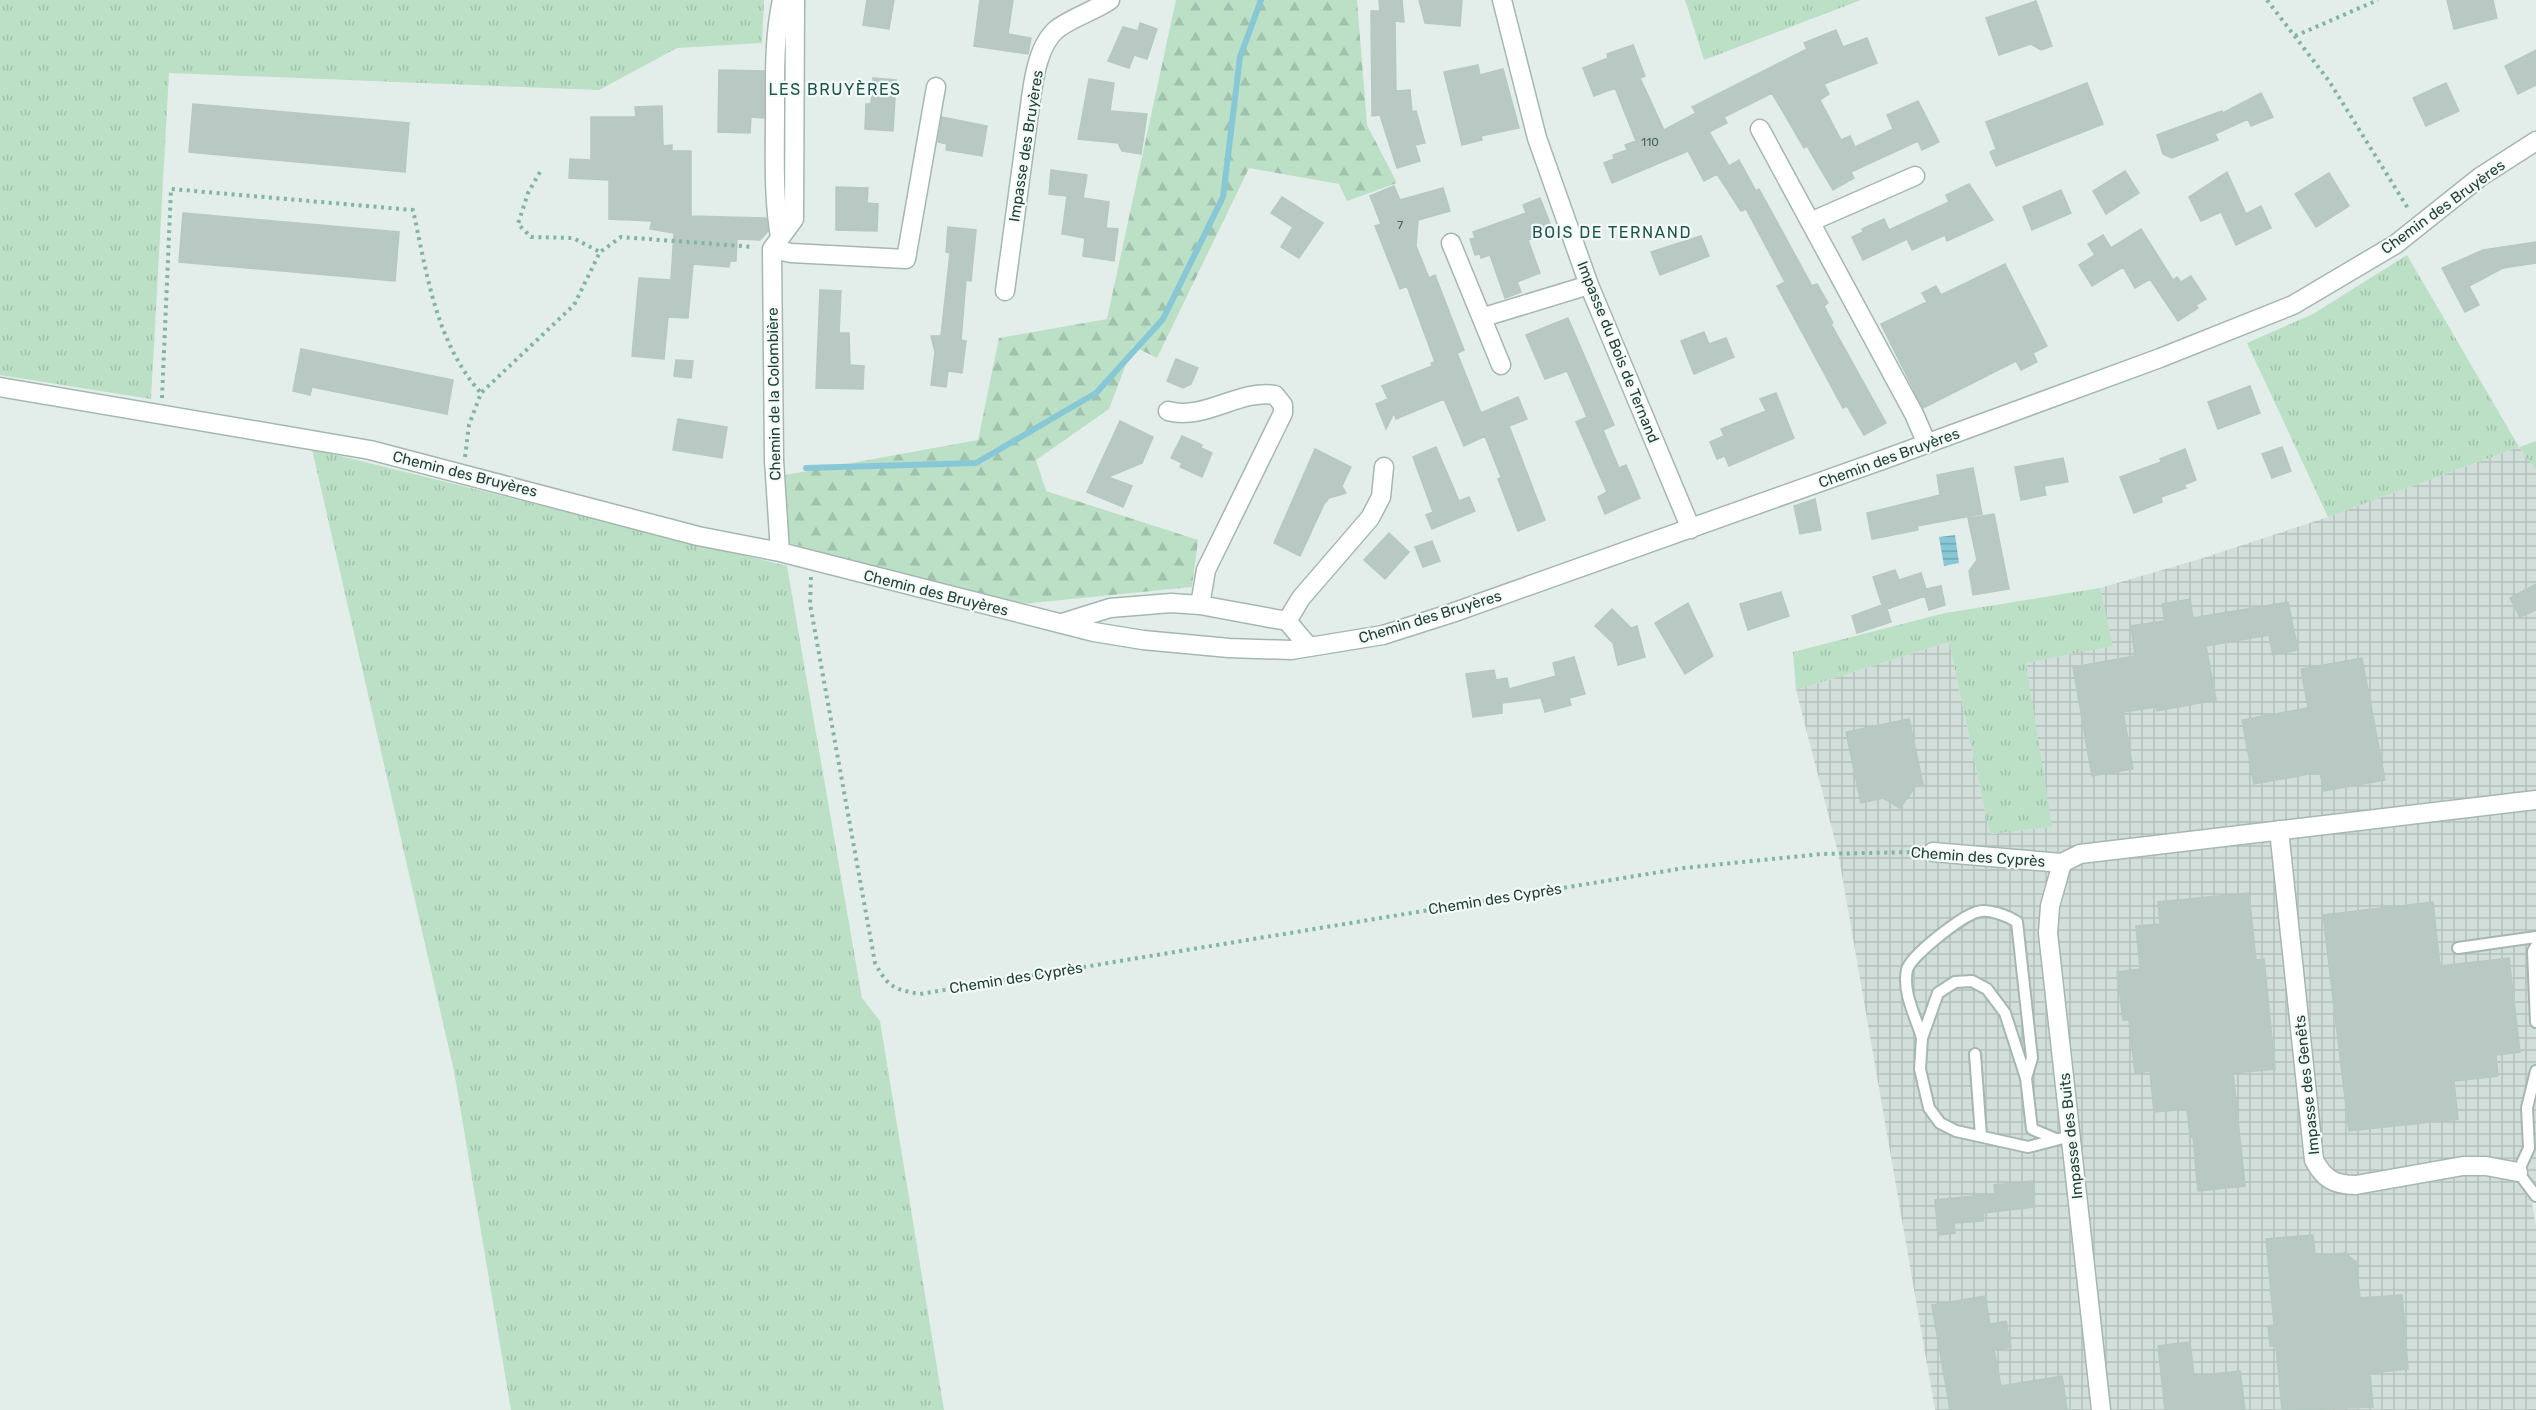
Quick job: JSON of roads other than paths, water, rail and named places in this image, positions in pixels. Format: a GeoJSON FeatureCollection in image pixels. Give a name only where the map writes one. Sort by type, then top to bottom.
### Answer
{"type":"FeatureCollection","features":[{"type":"Feature","properties":{"kind":"street","name":"Chemin de la Colombière"},"geometry":{"type":"LineString","coordinates":[[780,552],[774,460],[775,137],[776,29],[782,0]]}},
{"type":"Feature","properties":{"kind":"street","name":"Chemin de la Colombière"},"geometry":{"type":"LineString","coordinates":[[776,243],[794,219],[795,0]]}},
{"type":"Feature","properties":{"kind":"street","name":"Impasse des Bruyères"},"geometry":{"type":"LineString","coordinates":[[1005,291],[1034,77],[1044,47],[1056,30],[1110,0]]}},
{"type":"Feature","properties":{"kind":"street","name":"Impasse du Bois de Ternand"},"geometry":{"type":"LineString","coordinates":[[1502,0],[1537,138],[1589,285],[1691,529]]}},
{"type":"Feature","properties":{"kind":"street"},"geometry":{"type":"LineString","coordinates":[[776,243],[791,253],[906,259],[936,87]]}},
{"type":"Feature","properties":{"kind":"street"},"geometry":{"type":"LineString","coordinates":[[1760,129],[1914,414],[1927,444]]}},
{"type":"Feature","properties":{"kind":"street","name":"Chemin des Bruyères"},"geometry":{"type":"LineString","coordinates":[[0,387],[370,450],[462,472],[698,536],[780,552],[1060,624],[1133,639],[1187,645],[1291,650],[1383,634],[1691,529],[2171,354],[2292,305],[2396,244],[2480,177],[2536,141]]}},
{"type":"Feature","properties":{"kind":"street"},"geometry":{"type":"LineString","coordinates":[[1810,222],[1915,176]]}},
{"type":"Feature","properties":{"kind":"street"},"geometry":{"type":"LineString","coordinates":[[1451,243],[1484,317],[1501,365]]}},
{"type":"Feature","properties":{"kind":"street"},"geometry":{"type":"LineString","coordinates":[[1484,317],[1589,285]]}},
{"type":"Feature","properties":{"kind":"street"},"geometry":{"type":"LineString","coordinates":[[1168,411],[1180,414],[1200,411],[1258,394],[1275,395],[1283,405],[1283,413],[1206,570],[1200,605]]}},
{"type":"Feature","properties":{"kind":"street"},"geometry":{"type":"LineString","coordinates":[[1287,621],[1301,598],[1370,518],[1381,497],[1384,467]]}},
{"type":"Feature","properties":{"kind":"street"},"geometry":{"type":"LineString","coordinates":[[1060,624],[1110,608],[1171,603],[1200,605],[1287,621],[1309,647]]}},
{"type":"Feature","properties":{"kind":"street","name":"Chemin des Cyprès"},"geometry":{"type":"LineString","coordinates":[[1933,852],[2062,863],[2080,854],[2536,800]]}},
{"type":"Feature","properties":{"kind":"street","name":"Impasse des Genêts"},"geometry":{"type":"LineString","coordinates":[[2279,830],[2314,1160],[2322,1175],[2338,1185],[2356,1185],[2463,1166],[2486,1166],[2518,1172]]}},
{"type":"Feature","properties":{"kind":"street","name":"Impasse des Buits"},"geometry":{"type":"LineString","coordinates":[[2062,863],[2055,879],[2048,933],[2064,1138],[2101,1410]]}},
{"type":"Feature","properties":{"kind":"lane"},"geometry":{"type":"LineString","coordinates":[[1922,1038],[1905,983],[1907,967],[1948,927],[1979,910],[2008,916],[2017,922],[2032,1058],[2026,1078]]}},
{"type":"Feature","properties":{"kind":"lane"},"geometry":{"type":"LineString","coordinates":[[2458,948],[2536,937]]}},
{"type":"Feature","properties":{"kind":"lane"},"geometry":{"type":"LineString","coordinates":[[2536,946],[2533,951],[2536,1023]]}},
{"type":"Feature","properties":{"kind":"lane"},"geometry":{"type":"LineString","coordinates":[[1972,981],[1987,989],[2005,1013],[2026,1078],[2031,1129],[2064,1138],[2028,1147],[1956,1131],[1940,1123],[1929,1108],[1920,1069],[1922,1038],[1938,993],[1954,982],[1972,981]]}},
{"type":"Feature","properties":{"kind":"lane"},"geometry":{"type":"LineString","coordinates":[[1975,1054],[1981,1136]]}},
{"type":"Feature","properties":{"kind":"lane"},"geometry":{"type":"LineString","coordinates":[[2536,1071],[2533,1098],[2527,1108],[2529,1148],[2518,1172],[2536,1196]]}},
{"type":"Feature","properties":{"kind":"water"},"geometry":{"type":"Polygon","coordinates":[[[1955,535],[1959,563],[1944,566],[1939,537],[1955,535]]]}},
{"type":"Feature","properties":{"kind":"waterway"},"geometry":{"type":"LineString","coordinates":[[806,468],[976,463],[1096,393],[1163,319],[1223,197],[1240,57],[1261,0]]}},
{"type":"Feature","properties":{"kind":"district","name":"LES BRUYÈRES"},"geometry":{"type":"Point","coordinates":[835,89]}},
{"type":"Feature","properties":{"kind":"district","name":"BOIS DE TERNAND"},"geometry":{"type":"Point","coordinates":[1612,232]}}]}
